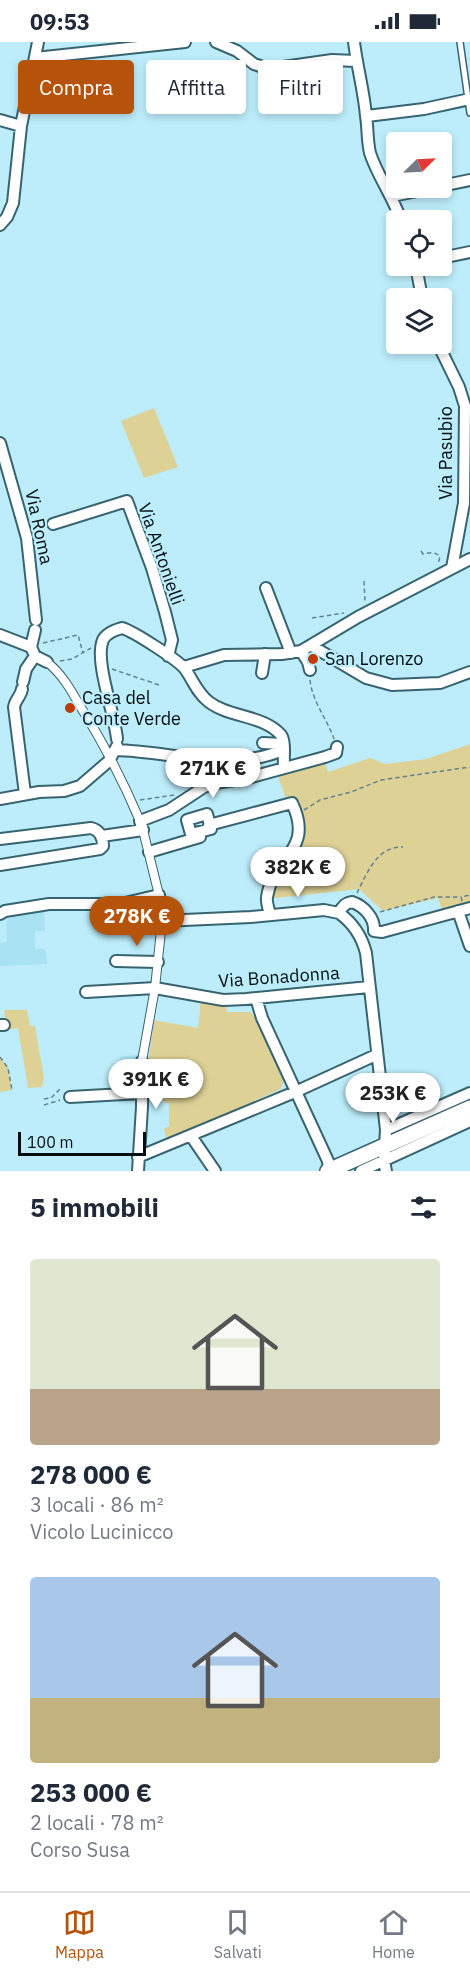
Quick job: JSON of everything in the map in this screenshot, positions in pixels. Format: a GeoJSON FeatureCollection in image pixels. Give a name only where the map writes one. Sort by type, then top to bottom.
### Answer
{"type":"FeatureCollection","features":[{"type":"Feature","properties":{"kind":"main road"},"geometry":{"type":"LineString","coordinates":[[329,1171],[385,1159],[470,1108]]}},
{"type":"Feature","properties":{"kind":"street"},"geometry":{"type":"LineString","coordinates":[[0,225],[14,203],[21,126],[38,42]]}},
{"type":"Feature","properties":{"kind":"street"},"geometry":{"type":"LineString","coordinates":[[35,58],[185,42]]}},
{"type":"Feature","properties":{"kind":"street"},"geometry":{"type":"LineString","coordinates":[[216,42],[237,51],[254,64],[270,69],[332,60],[356,61]]}},
{"type":"Feature","properties":{"kind":"street"},"geometry":{"type":"LineString","coordinates":[[354,42],[367,117],[366,134],[370,152],[386,184]]}},
{"type":"Feature","properties":{"kind":"street"},"geometry":{"type":"LineString","coordinates":[[367,117],[469,100]]}},
{"type":"Feature","properties":{"kind":"street"},"geometry":{"type":"LineString","coordinates":[[0,120],[21,126]]}},
{"type":"Feature","properties":{"kind":"street"},"geometry":{"type":"LineString","coordinates":[[452,184],[470,180]]}},
{"type":"Feature","properties":{"kind":"street"},"geometry":{"type":"LineString","coordinates":[[452,256],[470,252]]}},
{"type":"Feature","properties":{"kind":"street","name":"Via Pasubio"},"geometry":{"type":"LineString","coordinates":[[443,354],[463,399],[467,486],[452,568]]}},
{"type":"Feature","properties":{"kind":"street","name":"Via Roma"},"geometry":{"type":"LineString","coordinates":[[0,443],[24,523],[35,600],[35,649],[26,669],[21,695],[14,707],[25,794]]}},
{"type":"Feature","properties":{"kind":"street","name":"Via Antonielli"},"geometry":{"type":"LineString","coordinates":[[53,524],[127,501],[152,568],[165,612],[172,640],[168,656]]}},
{"type":"Feature","properties":{"kind":"street"},"geometry":{"type":"LineString","coordinates":[[184,667],[224,655],[296,652],[312,646],[358,617],[470,559]]}},
{"type":"Feature","properties":{"kind":"street"},"geometry":{"type":"LineString","coordinates":[[266,588],[296,652],[308,662],[310,670]]}},
{"type":"Feature","properties":{"kind":"street"},"geometry":{"type":"LineString","coordinates":[[0,626],[14,640]]}},
{"type":"Feature","properties":{"kind":"street"},"geometry":{"type":"LineString","coordinates":[[138,1171],[142,1061],[155,988],[162,921],[159,895],[149,852],[115,748],[102,666],[102,642],[106,636],[122,628],[132,632],[184,667],[194,687],[210,703],[230,714],[269,726],[282,737],[284,767]]}},
{"type":"Feature","properties":{"kind":"street"},"geometry":{"type":"LineString","coordinates":[[0,635],[35,649],[64,680],[115,748],[224,761],[260,759],[283,747]]}},
{"type":"Feature","properties":{"kind":"street"},"geometry":{"type":"LineString","coordinates":[[312,646],[366,678],[392,685],[440,683],[470,672]]}},
{"type":"Feature","properties":{"kind":"street"},"geometry":{"type":"LineString","coordinates":[[262,673],[266,654]]}},
{"type":"Feature","properties":{"kind":"street"},"geometry":{"type":"LineString","coordinates":[[263,743],[283,747]]}},
{"type":"Feature","properties":{"kind":"street"},"geometry":{"type":"LineString","coordinates":[[102,836],[141,825],[189,799],[204,787],[248,778],[336,753],[337,747]]}},
{"type":"Feature","properties":{"kind":"street"},"geometry":{"type":"LineString","coordinates":[[0,799],[25,794],[64,791],[80,786],[115,748]]}},
{"type":"Feature","properties":{"kind":"street"},"geometry":{"type":"LineString","coordinates":[[209,825],[292,803],[300,824],[298,835],[290,856],[275,872],[266,898],[270,915]]}},
{"type":"Feature","properties":{"kind":"street"},"geometry":{"type":"LineString","coordinates":[[0,839],[94,828],[102,836],[103,843],[102,848],[0,865]]}},
{"type":"Feature","properties":{"kind":"street"},"geometry":{"type":"LineString","coordinates":[[149,852],[203,836]]}},
{"type":"Feature","properties":{"kind":"street"},"geometry":{"type":"LineString","coordinates":[[0,914],[5,911],[49,904],[128,903],[159,895]]}},
{"type":"Feature","properties":{"kind":"street"},"geometry":{"type":"LineString","coordinates":[[339,913],[344,904],[352,902],[360,905],[374,924],[374,931]]}},
{"type":"Feature","properties":{"kind":"street"},"geometry":{"type":"LineString","coordinates":[[360,938],[374,931],[382,932],[470,908]]}},
{"type":"Feature","properties":{"kind":"street"},"geometry":{"type":"LineString","coordinates":[[162,921],[251,917],[324,910],[339,913],[351,923],[366,953],[386,1130],[385,1159]]}},
{"type":"Feature","properties":{"kind":"street"},"geometry":{"type":"LineString","coordinates":[[458,911],[470,946]]}},
{"type":"Feature","properties":{"kind":"street"},"geometry":{"type":"LineString","coordinates":[[116,961],[158,962]]}},
{"type":"Feature","properties":{"kind":"street","name":"Via Bonadonna"},"geometry":{"type":"LineString","coordinates":[[86,992],[155,988],[223,1000],[369,987]]}},
{"type":"Feature","properties":{"kind":"street"},"geometry":{"type":"LineString","coordinates":[[256,998],[262,1018],[328,1161],[329,1171]]}},
{"type":"Feature","properties":{"kind":"street"},"geometry":{"type":"LineString","coordinates":[[138,1157],[295,1092],[376,1055]]}},
{"type":"Feature","properties":{"kind":"street"},"geometry":{"type":"LineString","coordinates":[[386,1130],[470,1093]]}},
{"type":"Feature","properties":{"kind":"street"},"geometry":{"type":"LineString","coordinates":[[70,1098],[142,1094]]}},
{"type":"Feature","properties":{"kind":"street"},"geometry":{"type":"LineString","coordinates":[[361,1171],[470,1121]]}},
{"type":"Feature","properties":{"kind":"street"},"geometry":{"type":"LineString","coordinates":[[190,1136],[215,1171]]}},
{"type":"Feature","properties":{"kind":"lane"},"geometry":{"type":"LineString","coordinates":[[460,42],[470,113]]}},
{"type":"Feature","properties":{"kind":"path"},"geometry":{"type":"LineString","coordinates":[[24,523],[34,527],[53,524]]}},
{"type":"Feature","properties":{"kind":"path"},"geometry":{"type":"LineString","coordinates":[[421,551],[423,555],[429,553],[438,555],[440,557],[437,564]]}},
{"type":"Feature","properties":{"kind":"path"},"geometry":{"type":"LineString","coordinates":[[364,582],[365,604]]}},
{"type":"Feature","properties":{"kind":"path"},"geometry":{"type":"LineString","coordinates":[[35,649],[78,635],[83,653]]}},
{"type":"Feature","properties":{"kind":"path"},"geometry":{"type":"LineString","coordinates":[[66,660],[95,645]]}},
{"type":"Feature","properties":{"kind":"path"},"geometry":{"type":"LineString","coordinates":[[102,666],[159,685]]}},
{"type":"Feature","properties":{"kind":"path"},"geometry":{"type":"LineString","coordinates":[[310,670],[311,690],[337,747]]}},
{"type":"Feature","properties":{"kind":"path"},"geometry":{"type":"LineString","coordinates":[[298,815],[320,800],[351,792],[381,780],[470,767]]}},
{"type":"Feature","properties":{"kind":"path"},"geometry":{"type":"LineString","coordinates":[[139,801],[180,794],[189,799]]}},
{"type":"Feature","properties":{"kind":"path"},"geometry":{"type":"LineString","coordinates":[[352,902],[377,856],[386,850],[403,847]]}},
{"type":"Feature","properties":{"kind":"path"},"geometry":{"type":"LineString","coordinates":[[369,915],[434,897],[461,897]]}},
{"type":"Feature","properties":{"kind":"path"},"geometry":{"type":"LineString","coordinates":[[0,1057],[8,1068],[12,1090]]}},
{"type":"Feature","properties":{"kind":"path"},"geometry":{"type":"LineString","coordinates":[[44,1099],[51,1098],[60,1089],[70,1098]]}},
{"type":"Feature","properties":{"kind":"path"},"geometry":{"type":"LineString","coordinates":[[44,1105],[70,1098]]}},
{"type":"Feature","properties":{"kind":"shaded area"},"geometry":{"type":"Polygon","coordinates":[[[154,408],[178,467],[144,478],[121,421],[154,408]]]}},
{"type":"Feature","properties":{"kind":"shaded area"},"geometry":{"type":"Polygon","coordinates":[[[470,744],[470,906],[443,913],[438,898],[383,911],[359,889],[267,899],[299,835],[276,771],[324,759],[328,772],[370,758],[385,764],[426,759],[470,744]]]}},
{"type":"Feature","properties":{"kind":"shaded area"},"geometry":{"type":"Polygon","coordinates":[[[44,906],[45,931],[35,931],[35,949],[45,949],[47,964],[0,966],[0,943],[7,942],[6,911],[44,906]]]}},
{"type":"Feature","properties":{"kind":"shaded area"},"geometry":{"type":"Polygon","coordinates":[[[201,998],[226,1000],[227,1012],[251,1012],[256,1020],[262,1018],[286,1072],[281,1089],[167,1141],[164,1129],[169,1126],[169,1103],[163,1102],[165,1080],[146,1080],[154,1020],[198,1028],[201,998]]]}},
{"type":"Feature","properties":{"kind":"shaded area"},"geometry":{"type":"Polygon","coordinates":[[[4,1010],[27,1010],[30,1026],[35,1026],[44,1078],[42,1087],[28,1088],[18,1028],[7,1030],[4,1010]]]}},
{"type":"Feature","properties":{"kind":"shaded area"},"geometry":{"type":"Polygon","coordinates":[[[137,1055],[139,1094],[120,1095],[120,1057],[137,1055]]]}},
{"type":"Feature","properties":{"kind":"shaded area"},"geometry":{"type":"Polygon","coordinates":[[[0,1058],[8,1068],[12,1090],[0,1092],[0,1058]]]}},
{"type":"Feature","properties":{"kind":"place","name":"San Lorenzo"},"geometry":{"type":"Point","coordinates":[313,659]}},
{"type":"Feature","properties":{"kind":"place","name":"Casa del Conte Verde"},"geometry":{"type":"Point","coordinates":[70,708]}}]}
